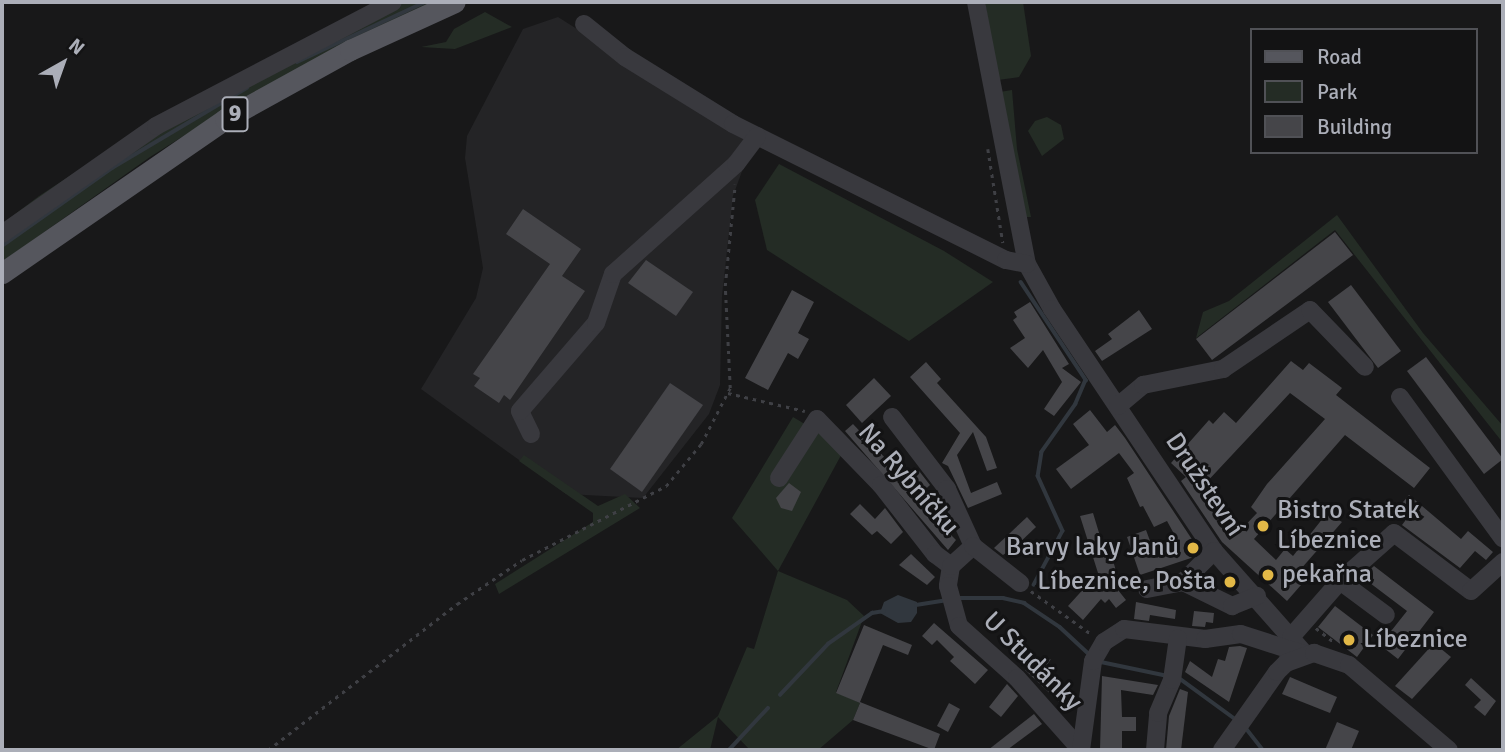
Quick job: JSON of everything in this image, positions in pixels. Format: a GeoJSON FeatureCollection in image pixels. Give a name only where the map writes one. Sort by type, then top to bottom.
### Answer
{"type":"FeatureCollection","features":[{"type":"Feature","properties":{"kind":"main road","name":"9"},"geometry":{"type":"LineString","coordinates":[[2,273],[225,119],[350,50],[455,2]]}},
{"type":"Feature","properties":{"kind":"main road"},"geometry":{"type":"LineString","coordinates":[[2,280],[30,252]]}},
{"type":"Feature","properties":{"kind":"street"},"geometry":{"type":"LineString","coordinates":[[2,234],[156,126],[393,2]]}},
{"type":"Feature","properties":{"kind":"street","name":"Družstevní"},"geometry":{"type":"LineString","coordinates":[[976,2],[1027,264],[1052,309],[1214,551],[1306,654]]}},
{"type":"Feature","properties":{"kind":"street"},"geometry":{"type":"LineString","coordinates":[[584,24],[625,57],[757,135],[1006,260],[1027,264]]}},
{"type":"Feature","properties":{"kind":"street"},"geometry":{"type":"LineString","coordinates":[[531,434],[520,411],[596,323],[614,274],[736,164],[757,135]]}},
{"type":"Feature","properties":{"kind":"street"},"geometry":{"type":"LineString","coordinates":[[1118,406],[1143,385],[1223,369],[1310,310],[1365,367]]}},
{"type":"Feature","properties":{"kind":"street"},"geometry":{"type":"LineString","coordinates":[[1399,397],[1503,539]]}},
{"type":"Feature","properties":{"kind":"street"},"geometry":{"type":"LineString","coordinates":[[891,417],[947,489],[973,546]]}},
{"type":"Feature","properties":{"kind":"street"},"geometry":{"type":"LineString","coordinates":[[779,478],[813,423]]}},
{"type":"Feature","properties":{"kind":"street","name":"Na Rybníčku"},"geometry":{"type":"LineString","coordinates":[[813,423],[881,485],[935,554],[951,566],[973,546],[1020,583]]}},
{"type":"Feature","properties":{"kind":"street"},"geometry":{"type":"LineString","coordinates":[[1291,637],[1340,581],[1394,533],[1471,591],[1503,562]]}},
{"type":"Feature","properties":{"kind":"street"},"geometry":{"type":"LineString","coordinates":[[1147,589],[1183,582],[1214,551]]}},
{"type":"Feature","properties":{"kind":"street","name":"U Studánky"},"geometry":{"type":"LineString","coordinates":[[951,566],[948,586],[959,625],[1017,678],[1081,750]]}},
{"type":"Feature","properties":{"kind":"street"},"geometry":{"type":"LineString","coordinates":[[1340,581],[1386,615]]}},
{"type":"Feature","properties":{"kind":"street"},"geometry":{"type":"LineString","coordinates":[[1183,582],[1232,607],[1257,596]]}},
{"type":"Feature","properties":{"kind":"street"},"geometry":{"type":"LineString","coordinates":[[1081,750],[1093,662],[1104,642],[1124,629],[1178,638],[1241,634],[1306,654],[1325,654],[1349,665],[1449,750]]}},
{"type":"Feature","properties":{"kind":"street"},"geometry":{"type":"LineString","coordinates":[[1155,750],[1158,713],[1173,677],[1178,638]]}},
{"type":"Feature","properties":{"kind":"street"},"geometry":{"type":"LineString","coordinates":[[1226,743],[1277,672],[1306,654]]}},
{"type":"Feature","properties":{"kind":"path"},"geometry":{"type":"LineString","coordinates":[[268,750],[457,604],[522,560],[666,486],[701,444],[727,393],[725,286],[736,164]]}},
{"type":"Feature","properties":{"kind":"path"},"geometry":{"type":"LineString","coordinates":[[727,393],[751,402],[791,405],[813,423]]}},
{"type":"Feature","properties":{"kind":"path"},"geometry":{"type":"LineString","coordinates":[[1020,583],[1104,642]]}},
{"type":"Feature","properties":{"kind":"shaded area"},"geometry":{"type":"Polygon","coordinates":[[[558,17],[753,141],[733,196],[722,296],[720,385],[709,414],[643,498],[566,494],[421,389],[476,298],[483,268],[465,158],[467,136],[523,29],[558,17]]]}},
{"type":"Feature","properties":{"kind":"shaded area"},"geometry":{"type":"Polygon","coordinates":[[[898,595],[917,602],[917,613],[911,622],[898,623],[880,613],[884,602],[898,595]]]}},
{"type":"Feature","properties":{"kind":"green space"},"geometry":{"type":"Polygon","coordinates":[[[375,2],[435,2],[236,103],[150,157],[2,262],[2,224],[39,196],[168,112],[375,2]]]}},
{"type":"Feature","properties":{"kind":"green space"},"geometry":{"type":"Polygon","coordinates":[[[985,2],[1023,2],[1031,56],[1019,77],[998,80],[985,2]]]}},
{"type":"Feature","properties":{"kind":"green space"},"geometry":{"type":"Polygon","coordinates":[[[485,12],[512,27],[455,49],[421,47],[446,42],[454,29],[485,12]]]}},
{"type":"Feature","properties":{"kind":"green space"},"geometry":{"type":"Polygon","coordinates":[[[1012,90],[1017,149],[1031,217],[1026,217],[1000,92],[1012,90]]]}},
{"type":"Feature","properties":{"kind":"green space"},"geometry":{"type":"Polygon","coordinates":[[[1047,117],[1061,125],[1064,139],[1042,156],[1028,131],[1035,121],[1047,117]]]}},
{"type":"Feature","properties":{"kind":"green space"},"geometry":{"type":"Polygon","coordinates":[[[779,164],[944,251],[993,282],[909,341],[767,250],[755,200],[779,164]]]}},
{"type":"Feature","properties":{"kind":"green space"},"geometry":{"type":"Polygon","coordinates":[[[1337,215],[1423,333],[1503,426],[1503,443],[1335,230],[1196,338],[1203,312],[1229,301],[1337,215]]]}},
{"type":"Feature","properties":{"kind":"green space"},"geometry":{"type":"Polygon","coordinates":[[[793,417],[845,448],[778,571],[732,518],[793,417]]]}},
{"type":"Feature","properties":{"kind":"green space"},"geometry":{"type":"Polygon","coordinates":[[[524,455],[598,506],[625,494],[640,508],[499,594],[495,584],[593,522],[593,513],[519,461],[524,455]]]}},
{"type":"Feature","properties":{"kind":"green space"},"geometry":{"type":"Polygon","coordinates":[[[778,571],[847,600],[864,616],[836,692],[860,703],[853,720],[818,750],[750,750],[718,717],[710,750],[676,750],[718,716],[747,647],[754,649],[778,571]]]}},
{"type":"Feature","properties":{"kind":"building"},"geometry":{"type":"Polygon","coordinates":[[[523,209],[581,249],[562,276],[585,291],[510,400],[504,395],[499,403],[474,386],[480,378],[473,374],[550,264],[506,234],[523,209]]]}},
{"type":"Feature","properties":{"kind":"building"},"geometry":{"type":"Polygon","coordinates":[[[1335,232],[1353,255],[1212,360],[1196,339],[1335,232]]]}},
{"type":"Feature","properties":{"kind":"building"},"geometry":{"type":"Polygon","coordinates":[[[646,260],[693,292],[676,316],[628,283],[646,260]]]}},
{"type":"Feature","properties":{"kind":"building"},"geometry":{"type":"Polygon","coordinates":[[[1351,285],[1401,351],[1378,368],[1328,302],[1351,285]]]}},
{"type":"Feature","properties":{"kind":"building"},"geometry":{"type":"Polygon","coordinates":[[[792,290],[814,302],[798,333],[809,339],[798,359],[788,353],[768,390],[745,378],[792,290]]]}},
{"type":"Feature","properties":{"kind":"building"},"geometry":{"type":"Polygon","coordinates":[[[1030,302],[1069,364],[1062,368],[1081,382],[1054,416],[1044,409],[1062,382],[1043,350],[1028,368],[1010,348],[1025,338],[1013,320],[1017,317],[1014,312],[1030,302]]]}},
{"type":"Feature","properties":{"kind":"building"},"geometry":{"type":"Polygon","coordinates":[[[1139,310],[1152,329],[1102,361],[1095,351],[1112,339],[1108,334],[1139,310]]]}},
{"type":"Feature","properties":{"kind":"building"},"geometry":{"type":"Polygon","coordinates":[[[1426,357],[1503,459],[1484,474],[1407,371],[1426,357]]]}},
{"type":"Feature","properties":{"kind":"building"},"geometry":{"type":"Polygon","coordinates":[[[1291,361],[1303,370],[1309,363],[1342,388],[1336,395],[1430,468],[1414,488],[1345,435],[1254,539],[1276,560],[1285,549],[1293,556],[1327,513],[1342,522],[1293,578],[1301,585],[1287,601],[1222,542],[1181,481],[1186,477],[1171,463],[1209,420],[1213,424],[1224,412],[1236,423],[1291,361]],[[1290,393],[1203,486],[1236,535],[1257,513],[1251,507],[1267,484],[1325,419],[1290,393]]]}},
{"type":"Feature","properties":{"kind":"building"},"geometry":{"type":"Polygon","coordinates":[[[926,362],[941,379],[937,383],[986,437],[997,468],[987,471],[973,432],[957,455],[971,493],[997,482],[1002,494],[968,508],[948,466],[942,463],[960,433],[910,377],[926,362]]]}},
{"type":"Feature","properties":{"kind":"building"},"geometry":{"type":"Polygon","coordinates":[[[874,378],[891,396],[862,423],[846,405],[874,378]]]}},
{"type":"Feature","properties":{"kind":"building"},"geometry":{"type":"Polygon","coordinates":[[[670,383],[703,405],[642,492],[610,469],[670,383]]]}},
{"type":"Feature","properties":{"kind":"building"},"geometry":{"type":"Polygon","coordinates":[[[1090,410],[1107,432],[1115,425],[1125,438],[1199,550],[1191,558],[1140,575],[1127,537],[1146,530],[1153,549],[1178,541],[1167,521],[1154,527],[1143,506],[1140,507],[1127,478],[1134,473],[1119,453],[1071,489],[1056,469],[1089,445],[1073,424],[1090,410]]]}},
{"type":"Feature","properties":{"kind":"building"},"geometry":{"type":"Polygon","coordinates":[[[853,424],[905,479],[916,467],[930,485],[915,499],[956,540],[948,550],[845,431],[853,424]]]}},
{"type":"Feature","properties":{"kind":"building"},"geometry":{"type":"Polygon","coordinates":[[[789,483],[801,492],[792,511],[781,508],[776,498],[789,483]]]}},
{"type":"Feature","properties":{"kind":"building"},"geometry":{"type":"Polygon","coordinates":[[[1409,495],[1461,539],[1468,531],[1493,552],[1486,560],[1475,551],[1460,568],[1402,525],[1408,517],[1398,508],[1409,495]]]}},
{"type":"Feature","properties":{"kind":"building"},"geometry":{"type":"Polygon","coordinates":[[[860,504],[875,519],[885,508],[903,532],[891,544],[877,531],[872,535],[850,514],[860,504]]]}},
{"type":"Feature","properties":{"kind":"building"},"geometry":{"type":"Polygon","coordinates":[[[1093,513],[1107,559],[1112,557],[1118,578],[1110,580],[1126,600],[1116,608],[1109,599],[1105,603],[1101,599],[1083,620],[1068,606],[1098,573],[1080,516],[1093,513]]]}},
{"type":"Feature","properties":{"kind":"building"},"geometry":{"type":"Polygon","coordinates":[[[1027,517],[1036,527],[1015,547],[1003,555],[994,548],[1027,517]]]}},
{"type":"Feature","properties":{"kind":"building"},"geometry":{"type":"Polygon","coordinates":[[[911,554],[935,577],[927,585],[899,565],[911,554]]]}},
{"type":"Feature","properties":{"kind":"building"},"geometry":{"type":"Polygon","coordinates":[[[1374,566],[1434,612],[1398,659],[1380,645],[1407,611],[1362,577],[1374,566]]]}},
{"type":"Feature","properties":{"kind":"building"},"geometry":{"type":"Polygon","coordinates":[[[1136,602],[1176,610],[1175,619],[1150,615],[1149,621],[1134,619],[1136,602]]]}},
{"type":"Feature","properties":{"kind":"building"},"geometry":{"type":"Polygon","coordinates":[[[1335,606],[1373,635],[1357,657],[1318,627],[1335,606]]]}},
{"type":"Feature","properties":{"kind":"building"},"geometry":{"type":"Polygon","coordinates":[[[1194,611],[1214,613],[1213,623],[1206,622],[1205,627],[1192,626],[1194,611]]]}},
{"type":"Feature","properties":{"kind":"building"},"geometry":{"type":"Polygon","coordinates":[[[934,623],[988,670],[975,684],[950,661],[954,657],[937,640],[932,645],[922,636],[934,623]]]}},
{"type":"Feature","properties":{"kind":"building"},"geometry":{"type":"Polygon","coordinates":[[[864,625],[912,645],[908,655],[883,645],[860,702],[940,734],[934,750],[853,720],[860,703],[836,693],[864,625]]]}},
{"type":"Feature","properties":{"kind":"building"},"geometry":{"type":"Polygon","coordinates":[[[1434,643],[1451,657],[1412,699],[1395,686],[1434,643]]]}},
{"type":"Feature","properties":{"kind":"building"},"geometry":{"type":"Polygon","coordinates":[[[1229,647],[1247,648],[1229,702],[1185,672],[1190,661],[1212,677],[1218,659],[1225,661],[1229,647]]]}},
{"type":"Feature","properties":{"kind":"building"},"geometry":{"type":"Polygon","coordinates":[[[1051,659],[1040,675],[1066,698],[1061,704],[1025,670],[1051,659]]]}},
{"type":"Feature","properties":{"kind":"building"},"geometry":{"type":"Polygon","coordinates":[[[1102,676],[1158,685],[1153,695],[1121,690],[1122,717],[1136,717],[1136,731],[1122,731],[1122,750],[1100,750],[1102,676]]]}},
{"type":"Feature","properties":{"kind":"building"},"geometry":{"type":"Polygon","coordinates":[[[1290,677],[1337,697],[1330,713],[1282,694],[1290,677]]]}},
{"type":"Feature","properties":{"kind":"building"},"geometry":{"type":"Polygon","coordinates":[[[1471,678],[1496,701],[1485,716],[1474,707],[1481,700],[1465,685],[1471,678]]]}},
{"type":"Feature","properties":{"kind":"building"},"geometry":{"type":"Polygon","coordinates":[[[1007,684],[1018,696],[1001,717],[989,707],[1007,684]]]}},
{"type":"Feature","properties":{"kind":"building"},"geometry":{"type":"Polygon","coordinates":[[[1180,689],[1188,692],[1181,750],[1166,750],[1169,716],[1180,689]]]}},
{"type":"Feature","properties":{"kind":"building"},"geometry":{"type":"Polygon","coordinates":[[[949,703],[960,709],[948,732],[937,726],[949,703]]]}},
{"type":"Feature","properties":{"kind":"building"},"geometry":{"type":"Polygon","coordinates":[[[1034,714],[1042,724],[1007,750],[988,750],[1034,714]]]}},
{"type":"Feature","properties":{"kind":"building"},"geometry":{"type":"Polygon","coordinates":[[[1337,722],[1359,731],[1351,750],[1325,750],[1337,722]]]}},
{"type":"Feature","properties":{"kind":"waterway"},"geometry":{"type":"LineString","coordinates":[[297,62],[425,2]]}},
{"type":"Feature","properties":{"kind":"waterway"},"geometry":{"type":"LineString","coordinates":[[2,246],[112,168],[247,88]]}},
{"type":"Feature","properties":{"kind":"waterway"},"geometry":{"type":"LineString","coordinates":[[1021,282],[1086,380],[1076,404],[1042,452],[1038,476],[1063,531],[1034,585]]}},
{"type":"Feature","properties":{"kind":"waterway"},"geometry":{"type":"LineString","coordinates":[[958,598],[1003,598],[1024,603],[1060,627],[1089,654]]}},
{"type":"Feature","properties":{"kind":"waterway"},"geometry":{"type":"LineString","coordinates":[[916,605],[946,600]]}},
{"type":"Feature","properties":{"kind":"waterway"},"geometry":{"type":"LineString","coordinates":[[780,695],[828,644],[872,613],[884,611]]}},
{"type":"Feature","properties":{"kind":"waterway"},"geometry":{"type":"LineString","coordinates":[[1101,662],[1168,676]]}},
{"type":"Feature","properties":{"kind":"waterway"},"geometry":{"type":"LineString","coordinates":[[1179,678],[1238,721]]}},
{"type":"Feature","properties":{"kind":"waterway"},"geometry":{"type":"LineString","coordinates":[[729,750],[768,708]]}},
{"type":"Feature","properties":{"kind":"waterway"},"geometry":{"type":"LineString","coordinates":[[1246,728],[1263,750]]}},
{"type":"Feature","properties":{"kind":"place","name":"Bistro Statek Líbeznice"},"geometry":{"type":"Point","coordinates":[1263,526]}},
{"type":"Feature","properties":{"kind":"place","name":"Barvy laky Janů"},"geometry":{"type":"Point","coordinates":[1193,548]}},
{"type":"Feature","properties":{"kind":"place","name":"pekařna"},"geometry":{"type":"Point","coordinates":[1268,575]}},
{"type":"Feature","properties":{"kind":"place","name":"Líbeznice, Pošta"},"geometry":{"type":"Point","coordinates":[1230,582]}},
{"type":"Feature","properties":{"kind":"place","name":"Líbeznice"},"geometry":{"type":"Point","coordinates":[1349,640]}}]}
